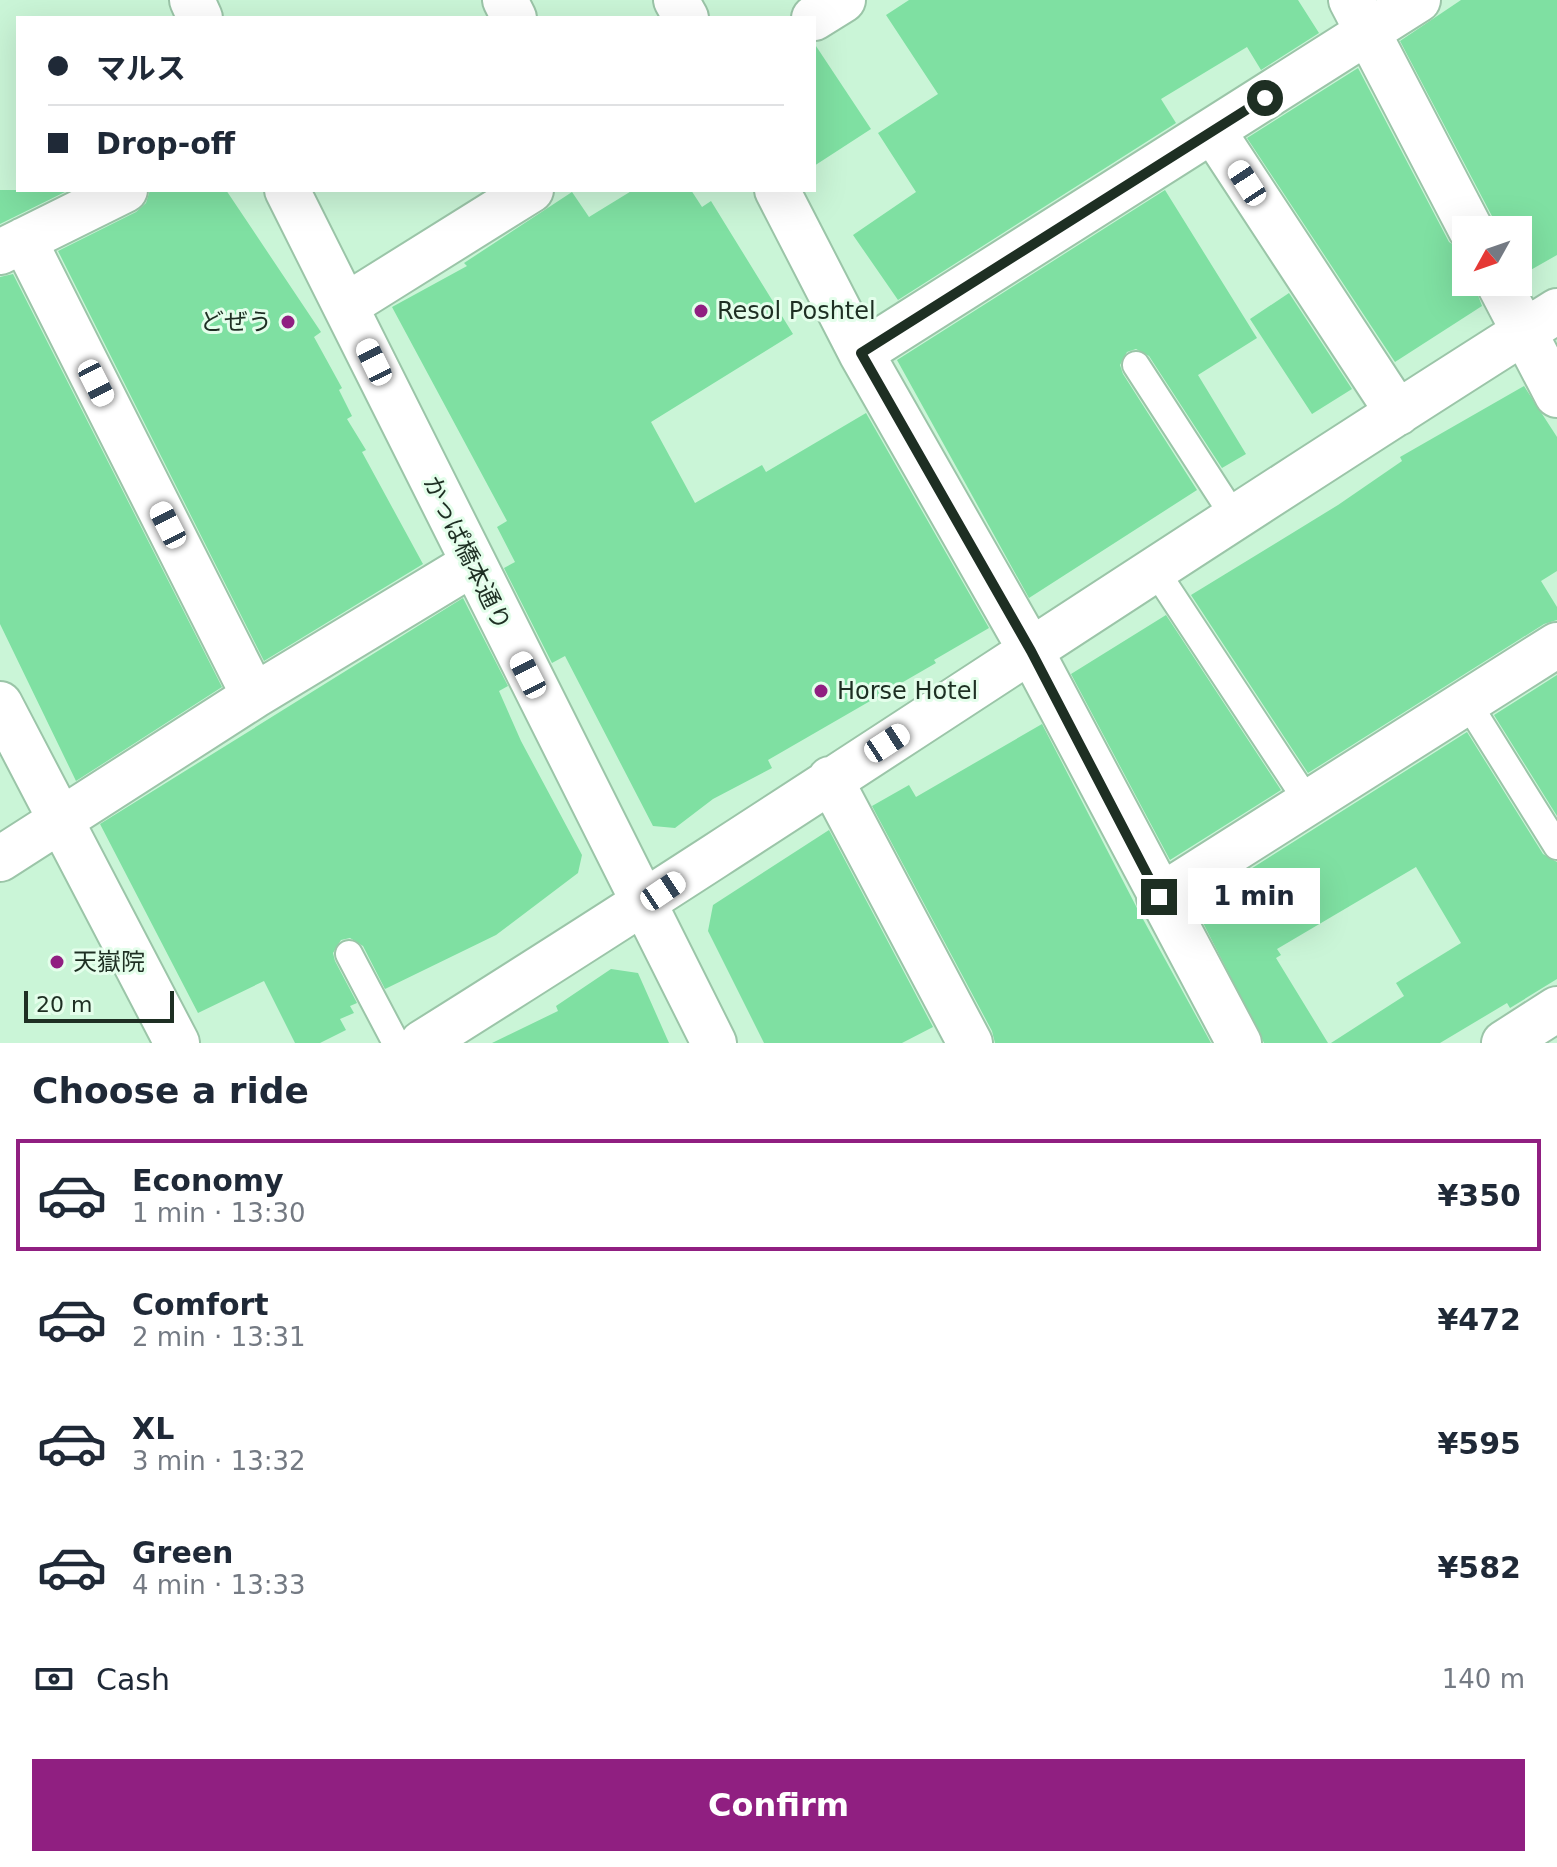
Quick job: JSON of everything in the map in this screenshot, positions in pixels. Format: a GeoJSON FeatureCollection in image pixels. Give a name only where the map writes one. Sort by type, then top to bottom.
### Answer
{"type":"FeatureCollection","features":[{"type":"Feature","properties":{"kind":"street"},"geometry":{"type":"LineString","coordinates":[[816,17],[843,0]]}},
{"type":"Feature","properties":{"kind":"street"},"geometry":{"type":"LineString","coordinates":[[861,353],[1213,131],[1360,16],[1418,0]]}},
{"type":"Feature","properties":{"kind":"street"},"geometry":{"type":"LineString","coordinates":[[1360,16],[1464,216]]}},
{"type":"Feature","properties":{"kind":"street"},"geometry":{"type":"LineString","coordinates":[[1213,131],[1398,413]]}},
{"type":"Feature","properties":{"kind":"street"},"geometry":{"type":"LineString","coordinates":[[121,192],[12,246],[254,696]]}},
{"type":"Feature","properties":{"kind":"street","name":"かっぱ橋本通り"},"geometry":{"type":"LineString","coordinates":[[288,192],[714,1043]]}},
{"type":"Feature","properties":{"kind":"street"},"geometry":{"type":"LineString","coordinates":[[347,305],[528,192]]}},
{"type":"Feature","properties":{"kind":"street"},"geometry":{"type":"LineString","coordinates":[[778,192],[861,353],[1031,651],[1239,1043]]}},
{"type":"Feature","properties":{"kind":"street"},"geometry":{"type":"LineString","coordinates":[[1513,296],[1541,321],[1557,395]]}},
{"type":"Feature","properties":{"kind":"street"},"geometry":{"type":"LineString","coordinates":[[422,1043],[645,903],[830,779],[1541,321]]}},
{"type":"Feature","properties":{"kind":"street"},"geometry":{"type":"LineString","coordinates":[[0,859],[254,696],[472,564]]}},
{"type":"Feature","properties":{"kind":"street"},"geometry":{"type":"LineString","coordinates":[[1159,897],[1557,645]]}},
{"type":"Feature","properties":{"kind":"street"},"geometry":{"type":"LineString","coordinates":[[0,704],[177,1043]]}},
{"type":"Feature","properties":{"kind":"street"},"geometry":{"type":"LineString","coordinates":[[830,779],[970,1043]]}},
{"type":"Feature","properties":{"kind":"street"},"geometry":{"type":"LineString","coordinates":[[1504,1043],[1557,1009]]}},
{"type":"Feature","properties":{"kind":"lane"},"geometry":{"type":"LineString","coordinates":[[1136,365],[1235,518]]}},
{"type":"Feature","properties":{"kind":"lane"},"geometry":{"type":"LineString","coordinates":[[1155,570],[1308,802]]}},
{"type":"Feature","properties":{"kind":"lane"},"geometry":{"type":"LineString","coordinates":[[1467,702],[1557,846]]}},
{"type":"Feature","properties":{"kind":"lane"},"geometry":{"type":"LineString","coordinates":[[349,954],[396,1043]]}},
{"type":"Feature","properties":{"kind":"building"},"geometry":{"type":"Polygon","coordinates":[[[909,0],[1298,0],[1319,33],[1261,70],[1247,47],[1161,99],[1176,123],[898,300],[853,235],[916,192],[878,133],[938,94],[886,15],[909,0]]]}},
{"type":"Feature","properties":{"kind":"building"},"geometry":{"type":"Polygon","coordinates":[[[1461,0],[1557,0],[1557,255],[1532,269],[1532,216],[1492,216],[1400,41],[1461,0]]]}},
{"type":"Feature","properties":{"kind":"building"},"geometry":{"type":"Polygon","coordinates":[[[816,46],[871,129],[816,165],[816,46]]]}},
{"type":"Feature","properties":{"kind":"building"},"geometry":{"type":"Polygon","coordinates":[[[1358,68],[1452,244],[1452,296],[1478,296],[1482,306],[1395,362],[1247,138],[1358,68]]]}},
{"type":"Feature","properties":{"kind":"building"},"geometry":{"type":"Polygon","coordinates":[[[0,190],[65,192],[0,224],[0,190]]]}},
{"type":"Feature","properties":{"kind":"building"},"geometry":{"type":"Polygon","coordinates":[[[1165,190],[1257,338],[1198,375],[1246,454],[1222,468],[1149,356],[1136,349],[1127,352],[1120,365],[1123,374],[1197,490],[1029,598],[897,360],[1165,190]]]}},
{"type":"Feature","properties":{"kind":"building"},"geometry":{"type":"Polygon","coordinates":[[[149,192],[227,192],[321,332],[314,337],[342,388],[339,390],[352,416],[347,419],[366,450],[362,452],[423,564],[264,661],[58,251],[136,212],[146,203],[149,192]]]}},
{"type":"Feature","properties":{"kind":"building"},"geometry":{"type":"Polygon","coordinates":[[[572,192],[589,217],[630,192],[692,192],[702,207],[711,201],[793,334],[651,422],[695,503],[762,465],[766,472],[866,413],[989,628],[934,660],[936,663],[768,760],[772,768],[713,799],[675,828],[653,826],[565,656],[552,663],[504,568],[515,562],[497,527],[507,521],[392,307],[467,266],[464,263],[572,192]]]}},
{"type":"Feature","properties":{"kind":"building"},"geometry":{"type":"Polygon","coordinates":[[[13,274],[222,687],[76,781],[0,624],[0,277],[13,274]]]}},
{"type":"Feature","properties":{"kind":"building"},"geometry":{"type":"Polygon","coordinates":[[[1289,293],[1352,389],[1312,414],[1250,319],[1289,293]]]}},
{"type":"Feature","properties":{"kind":"building"},"geometry":{"type":"Polygon","coordinates":[[[1524,386],[1557,437],[1557,571],[1541,581],[1557,607],[1557,620],[1544,624],[1308,773],[1191,595],[1338,505],[1402,461],[1400,457],[1524,386]]]}},
{"type":"Feature","properties":{"kind":"building"},"geometry":{"type":"Polygon","coordinates":[[[463,598],[508,686],[499,691],[521,741],[582,855],[578,873],[496,935],[385,989],[363,946],[350,938],[341,940],[333,953],[335,961],[357,1003],[350,1006],[354,1013],[340,1019],[346,1030],[320,1043],[295,1043],[264,981],[198,1013],[100,824],[463,598]]]}},
{"type":"Feature","properties":{"kind":"building"},"geometry":{"type":"Polygon","coordinates":[[[1166,615],[1281,790],[1170,860],[1071,674],[1166,615]]]}},
{"type":"Feature","properties":{"kind":"building"},"geometry":{"type":"Polygon","coordinates":[[[1557,675],[1557,816],[1494,715],[1557,675]]]}},
{"type":"Feature","properties":{"kind":"building"},"geometry":{"type":"Polygon","coordinates":[[[1042,724],[1211,1043],[995,1043],[992,1031],[872,806],[909,785],[916,797],[1042,724]]]}},
{"type":"Feature","properties":{"kind":"building"},"geometry":{"type":"Polygon","coordinates":[[[1467,732],[1543,854],[1557,862],[1557,979],[1510,1008],[1507,1003],[1440,1043],[1331,1043],[1404,996],[1396,983],[1461,943],[1416,867],[1277,949],[1281,955],[1276,958],[1328,1043],[1264,1043],[1194,905],[1467,732]]]}},
{"type":"Feature","properties":{"kind":"building"},"geometry":{"type":"Polygon","coordinates":[[[829,830],[933,1027],[902,1043],[764,1043],[708,931],[713,905],[829,830]]]}},
{"type":"Feature","properties":{"kind":"building"},"geometry":{"type":"Polygon","coordinates":[[[611,969],[638,973],[669,1043],[492,1043],[558,1011],[556,1006],[611,969]]]}},
{"type":"Feature","properties":{"kind":"place","name":"Resol Poshtel"},"geometry":{"type":"Point","coordinates":[701,311]}},
{"type":"Feature","properties":{"kind":"place","name":"どぜう"},"geometry":{"type":"Point","coordinates":[288,322]}},
{"type":"Feature","properties":{"kind":"place","name":"Horse Hotel"},"geometry":{"type":"Point","coordinates":[821,691]}},
{"type":"Feature","properties":{"kind":"place","name":"天嶽院"},"geometry":{"type":"Point","coordinates":[57,962]}},
{"type":"Feature","properties":{"kind":"route"},"geometry":{"type":"LineString","coordinates":[[1159,897],[1031,651],[861,353],[1265,98]]}}]}
